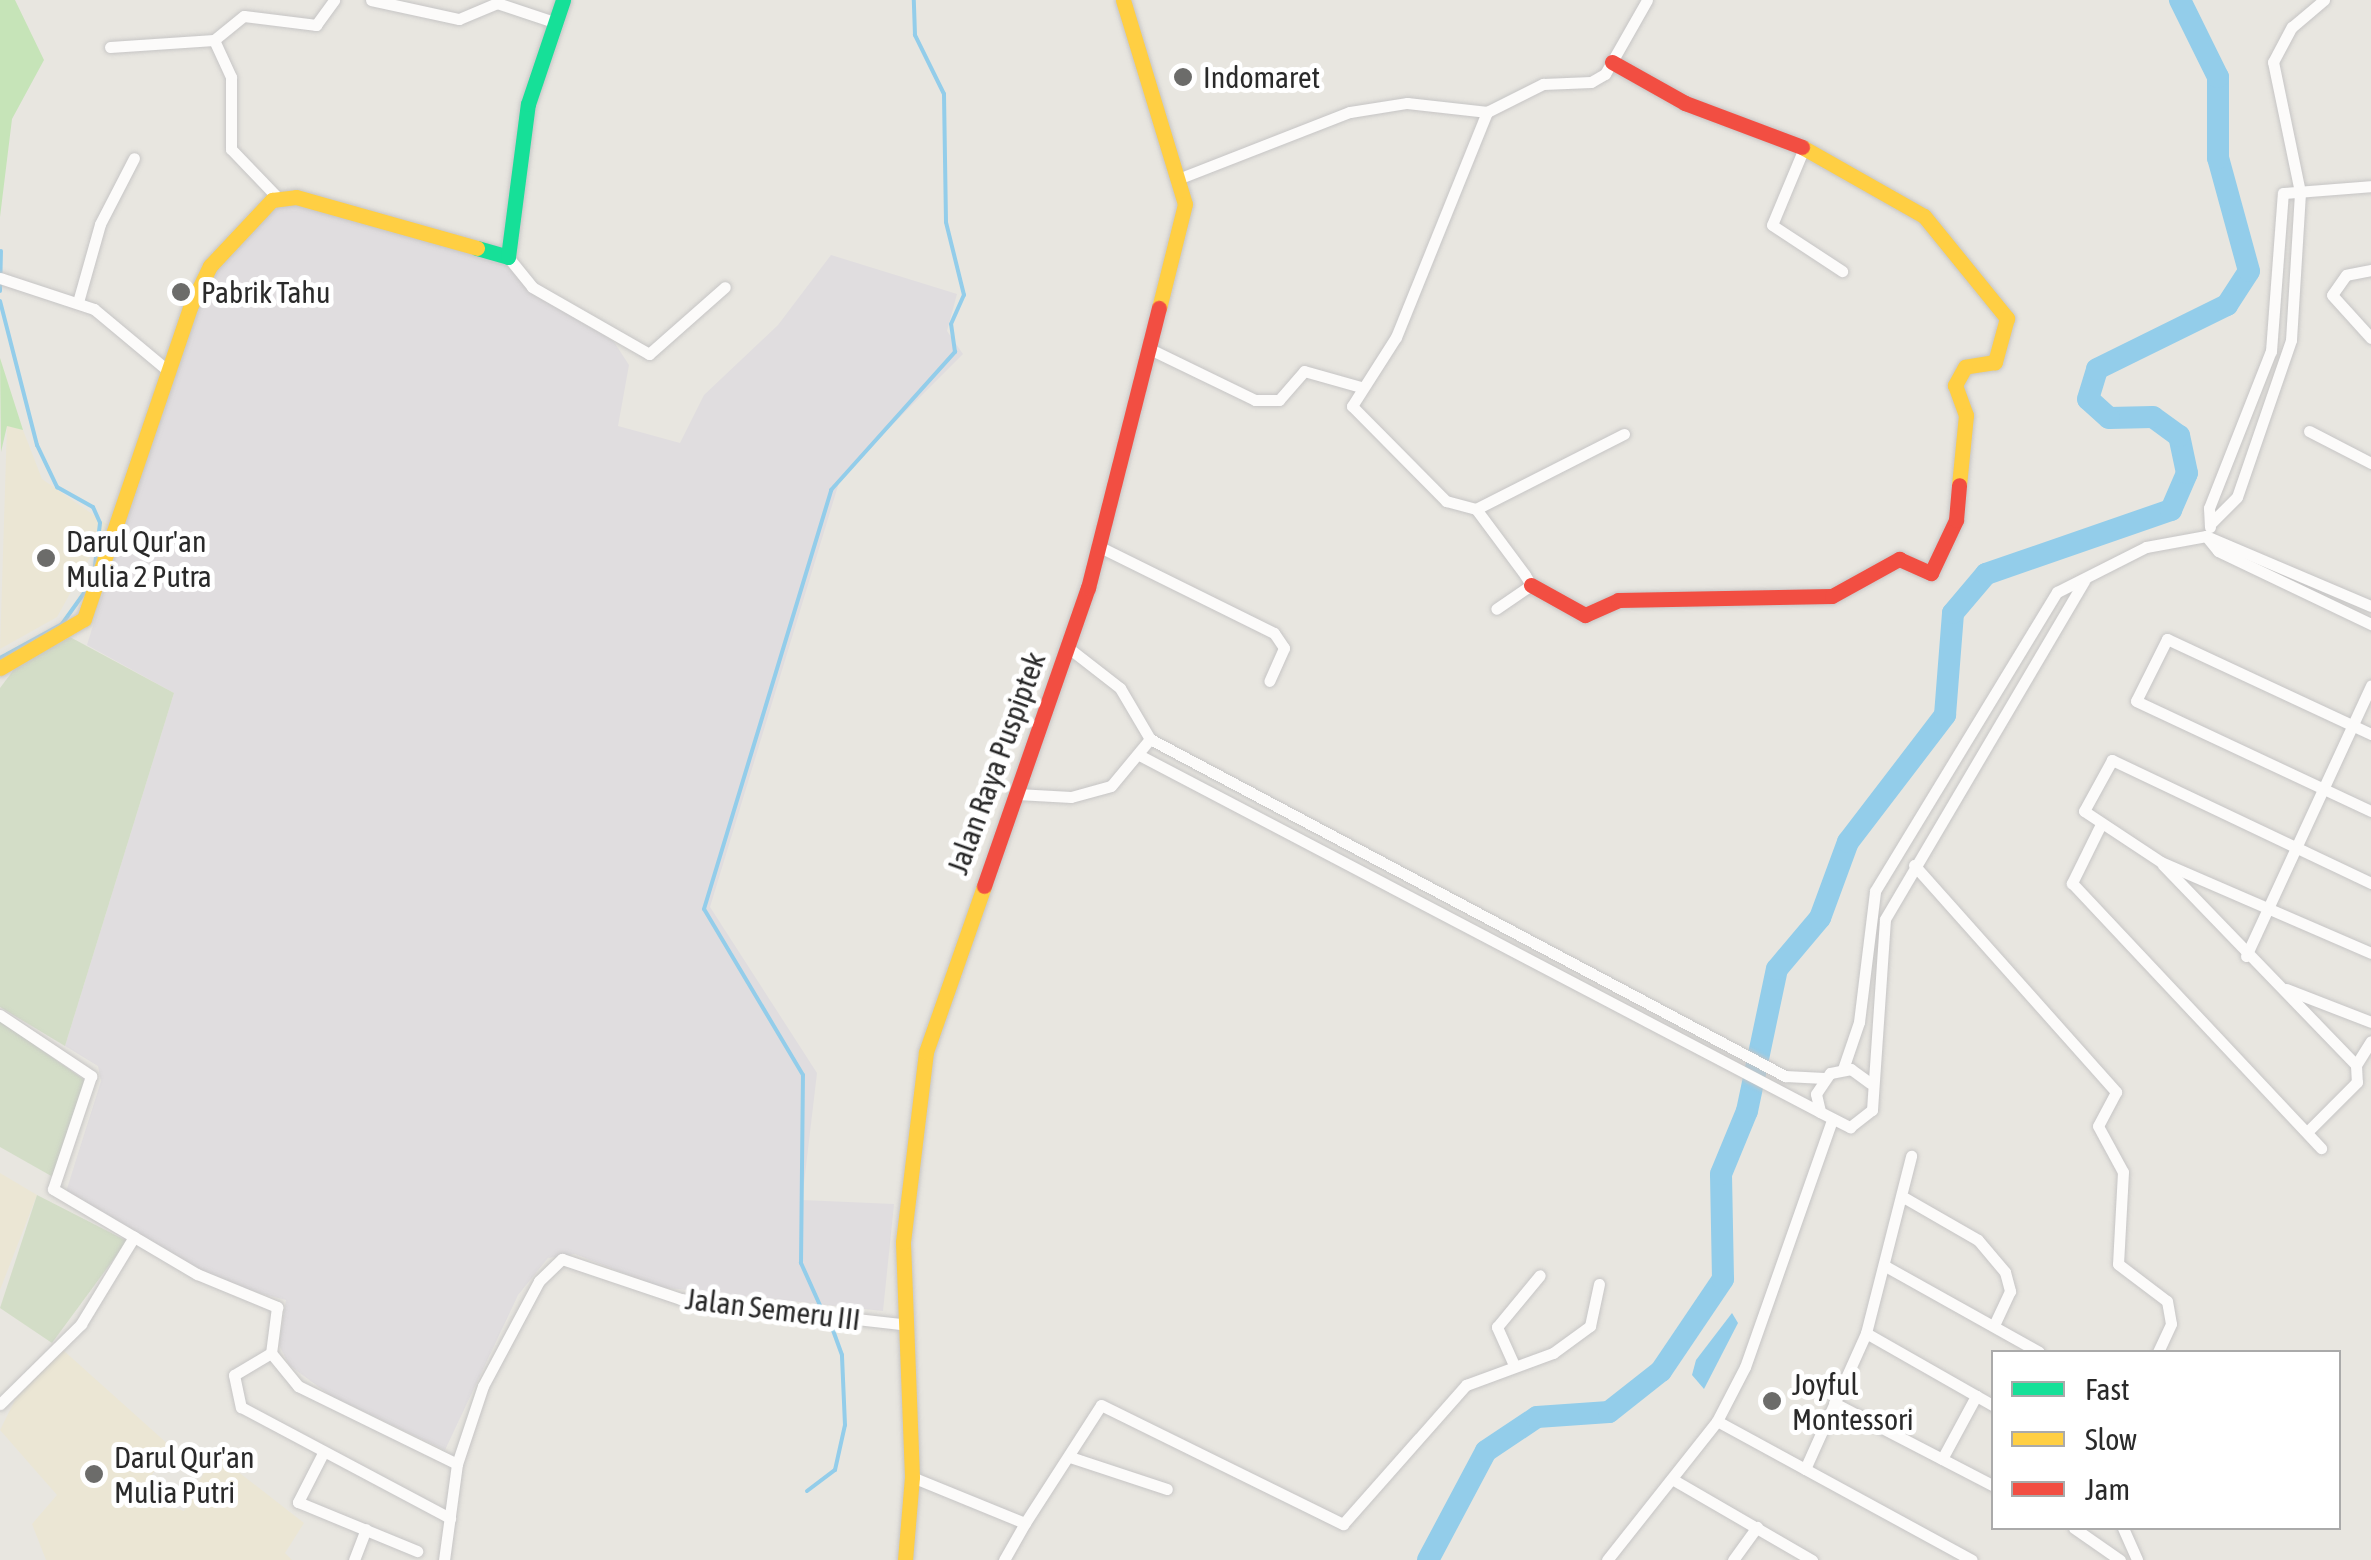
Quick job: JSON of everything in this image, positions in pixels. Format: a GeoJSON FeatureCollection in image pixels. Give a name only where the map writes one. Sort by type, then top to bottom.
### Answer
{"type":"FeatureCollection","features":[{"type":"Feature","properties":{"kind":"street"},"geometry":{"type":"LineString","coordinates":[[110,47],[214,40],[244,16],[316,25],[334,0]]}},
{"type":"Feature","properties":{"kind":"street"},"geometry":{"type":"LineString","coordinates":[[372,0],[459,19],[496,3],[554,22]]}},
{"type":"Feature","properties":{"kind":"street"},"geometry":{"type":"LineString","coordinates":[[508,257],[528,104],[564,0]]}},
{"type":"Feature","properties":{"kind":"street","name":"Jalan Raya Puspiptek"},"geometry":{"type":"LineString","coordinates":[[905,1560],[912,1477],[902,1324],[926,1052],[1100,547],[1154,351],[1183,177],[1123,0]]}},
{"type":"Feature","properties":{"kind":"street"},"geometry":{"type":"LineString","coordinates":[[1183,177],[1383,104],[1487,112],[1543,84],[1591,82],[1612,62],[1647,0]]}},
{"type":"Feature","properties":{"kind":"street"},"geometry":{"type":"LineString","coordinates":[[2212,522],[2229,514],[2268,423],[2298,303],[2300,192],[2273,62],[2292,27],[2324,0]]}},
{"type":"Feature","properties":{"kind":"street"},"geometry":{"type":"LineString","coordinates":[[214,40],[231,76],[231,149],[276,196],[508,257],[532,287],[650,354],[725,287]]}},
{"type":"Feature","properties":{"kind":"street"},"geometry":{"type":"LineString","coordinates":[[1487,112],[1396,337],[1361,386],[1356,416],[1446,501],[1476,509],[1531,585],[1585,615],[1618,600],[1832,596],[1890,561],[1927,574],[1940,566],[1956,520],[1966,424],[1955,385],[1966,367],[1995,362],[2006,314],[1940,228],[1804,148],[1662,92],[1612,62]]}},
{"type":"Feature","properties":{"kind":"street"},"geometry":{"type":"LineString","coordinates":[[1804,148],[1773,230],[1842,271]]}},
{"type":"Feature","properties":{"kind":"street"},"geometry":{"type":"LineString","coordinates":[[78,302],[100,224],[134,158]]}},
{"type":"Feature","properties":{"kind":"street"},"geometry":{"type":"LineString","coordinates":[[2206,536],[2212,522],[2208,508],[2250,418],[2276,328],[2284,192],[2371,186]]}},
{"type":"Feature","properties":{"kind":"street"},"geometry":{"type":"LineString","coordinates":[[0,668],[84,619],[99,592],[166,369],[210,266],[276,196]]}},
{"type":"Feature","properties":{"kind":"street"},"geometry":{"type":"LineString","coordinates":[[2371,270],[2346,274],[2332,295],[2371,338]]}},
{"type":"Feature","properties":{"kind":"street"},"geometry":{"type":"LineString","coordinates":[[2,279],[78,302],[166,369]]}},
{"type":"Feature","properties":{"kind":"street"},"geometry":{"type":"LineString","coordinates":[[1154,351],[1256,400],[1278,400],[1304,371],[1361,386]]}},
{"type":"Feature","properties":{"kind":"street"},"geometry":{"type":"LineString","coordinates":[[2250,418],[2268,423]]}},
{"type":"Feature","properties":{"kind":"street"},"geometry":{"type":"LineString","coordinates":[[2309,431],[2371,463]]}},
{"type":"Feature","properties":{"kind":"street"},"geometry":{"type":"LineString","coordinates":[[1476,509],[1624,434]]}},
{"type":"Feature","properties":{"kind":"street"},"geometry":{"type":"LineString","coordinates":[[2206,536],[2218,551],[2371,624]]}},
{"type":"Feature","properties":{"kind":"street"},"geometry":{"type":"LineString","coordinates":[[1066,646],[1120,688],[1150,739],[1785,1076],[1824,1078],[1843,1069],[1859,1022],[1875,890],[2057,592],[2146,547],[2206,536],[2371,606]]}},
{"type":"Feature","properties":{"kind":"street"},"geometry":{"type":"LineString","coordinates":[[1100,547],[1274,633],[1284,648],[1269,681]]}},
{"type":"Feature","properties":{"kind":"street"},"geometry":{"type":"LineString","coordinates":[[1832,1123],[1867,1118],[1885,918],[2035,671],[2084,581]]}},
{"type":"Feature","properties":{"kind":"street"},"geometry":{"type":"LineString","coordinates":[[1496,608],[1531,585]]}},
{"type":"Feature","properties":{"kind":"street"},"geometry":{"type":"LineString","coordinates":[[2371,734],[2167,638],[2138,705],[2371,810]]}},
{"type":"Feature","properties":{"kind":"street"},"geometry":{"type":"LineString","coordinates":[[2016,662],[2035,671]]}},
{"type":"Feature","properties":{"kind":"street"},"geometry":{"type":"LineString","coordinates":[[2246,956],[2272,910],[2371,685]]}},
{"type":"Feature","properties":{"kind":"street"},"geometry":{"type":"LineString","coordinates":[[1017,794],[1093,792],[1141,756],[1150,739]]}},
{"type":"Feature","properties":{"kind":"street"},"geometry":{"type":"LineString","coordinates":[[1141,756],[1820,1112],[1832,1123]]}},
{"type":"Feature","properties":{"kind":"street"},"geometry":{"type":"LineString","coordinates":[[2371,883],[2112,760],[2084,813],[2161,862],[2371,953]]}},
{"type":"Feature","properties":{"kind":"street"},"geometry":{"type":"LineString","coordinates":[[2100,826],[2072,883],[2321,1148]]}},
{"type":"Feature","properties":{"kind":"street"},"geometry":{"type":"LineString","coordinates":[[2161,862],[2246,956],[2356,1066]]}},
{"type":"Feature","properties":{"kind":"street"},"geometry":{"type":"LineString","coordinates":[[1914,865],[2116,1092],[2098,1126],[2123,1172],[2127,1232],[2118,1264],[2167,1301],[2172,1324],[2159,1350]]}},
{"type":"Feature","properties":{"kind":"street"},"geometry":{"type":"LineString","coordinates":[[2280,987],[2371,1022]]}},
{"type":"Feature","properties":{"kind":"street"},"geometry":{"type":"LineString","coordinates":[[0,1014],[91,1076],[53,1189],[134,1237],[277,1307],[272,1352],[298,1386],[457,1464]]}},
{"type":"Feature","properties":{"kind":"street"},"geometry":{"type":"LineString","coordinates":[[2308,1132],[2357,1082],[2356,1066],[2371,1041]]}},
{"type":"Feature","properties":{"kind":"street"},"geometry":{"type":"LineString","coordinates":[[1843,1069],[1870,1083]]}},
{"type":"Feature","properties":{"kind":"street"},"geometry":{"type":"LineString","coordinates":[[1820,1112],[1824,1078]]}},
{"type":"Feature","properties":{"kind":"street"},"geometry":{"type":"LineString","coordinates":[[1607,1560],[1717,1421],[1772,1306],[1832,1123]]}},
{"type":"Feature","properties":{"kind":"street"},"geometry":{"type":"LineString","coordinates":[[1806,1469],[1866,1334],[1888,1266],[1911,1156]]}},
{"type":"Feature","properties":{"kind":"street"},"geometry":{"type":"LineString","coordinates":[[1905,1198],[1978,1240],[2005,1272],[2010,1290],[1994,1326]]}},
{"type":"Feature","properties":{"kind":"street"},"geometry":{"type":"LineString","coordinates":[[0,1404],[81,1324],[134,1237]]}},
{"type":"Feature","properties":{"kind":"street","name":"Jalan Semeru III"},"geometry":{"type":"LineString","coordinates":[[444,1560],[457,1464],[491,1367],[562,1258],[681,1299],[902,1324]]}},
{"type":"Feature","properties":{"kind":"street"},"geometry":{"type":"LineString","coordinates":[[1888,1266],[2036,1350]]}},
{"type":"Feature","properties":{"kind":"street"},"geometry":{"type":"LineString","coordinates":[[1514,1365],[1497,1327],[1540,1275]]}},
{"type":"Feature","properties":{"kind":"street"},"geometry":{"type":"LineString","coordinates":[[1004,1560],[1070,1457],[1092,1410],[1104,1405],[1343,1524],[1458,1393],[1590,1326],[1599,1284]]}},
{"type":"Feature","properties":{"kind":"street"},"geometry":{"type":"LineString","coordinates":[[1866,1334],[1991,1404]]}},
{"type":"Feature","properties":{"kind":"street"},"geometry":{"type":"LineString","coordinates":[[272,1352],[234,1375],[234,1399],[322,1455],[450,1518]]}},
{"type":"Feature","properties":{"kind":"street"},"geometry":{"type":"LineString","coordinates":[[1942,1459],[1976,1396]]}},
{"type":"Feature","properties":{"kind":"street"},"geometry":{"type":"LineString","coordinates":[[1834,1403],[1991,1484]]}},
{"type":"Feature","properties":{"kind":"street"},"geometry":{"type":"LineString","coordinates":[[1717,1421],[1972,1560]]}},
{"type":"Feature","properties":{"kind":"street"},"geometry":{"type":"LineString","coordinates":[[322,1455],[298,1502],[417,1551]]}},
{"type":"Feature","properties":{"kind":"street"},"geometry":{"type":"LineString","coordinates":[[1070,1457],[1168,1488]]}},
{"type":"Feature","properties":{"kind":"street"},"geometry":{"type":"LineString","coordinates":[[912,1477],[1025,1523]]}},
{"type":"Feature","properties":{"kind":"street"},"geometry":{"type":"LineString","coordinates":[[1672,1479],[1812,1560]]}},
{"type":"Feature","properties":{"kind":"street"},"geometry":{"type":"LineString","coordinates":[[1733,1560],[1757,1527]]}},
{"type":"Feature","properties":{"kind":"street"},"geometry":{"type":"LineString","coordinates":[[354,1560],[366,1529]]}},
{"type":"Feature","properties":{"kind":"street"},"geometry":{"type":"LineString","coordinates":[[2124,1530],[2136,1560]]}},
{"type":"Feature","properties":{"kind":"street"},"geometry":{"type":"LineString","coordinates":[[2096,1533],[2120,1560]]}},
{"type":"Feature","properties":{"kind":"shaded area"},"geometry":{"type":"Polygon","coordinates":[[[280,200],[499,260],[614,342],[629,365],[618,426],[680,443],[704,395],[778,325],[831,255],[957,294],[947,331],[963,354],[841,476],[710,907],[817,1073],[802,1200],[894,1204],[883,1311],[659,1287],[575,1254],[548,1258],[518,1295],[445,1450],[331,1396],[289,1365],[279,1345],[286,1300],[220,1283],[66,1192],[101,1081],[98,1066],[65,1046],[174,693],[87,645],[189,317],[226,253],[280,200]]]}},
{"type":"Feature","properties":{"kind":"shaded area","name":"Darul Qur'an Mulia 2 Putra"},"geometry":{"type":"Polygon","coordinates":[[[7,425],[23,430],[42,479],[108,525],[57,617],[0,649],[7,425]]]}},
{"type":"Feature","properties":{"kind":"shaded area"},"geometry":{"type":"Polygon","coordinates":[[[0,1173],[37,1195],[0,1290],[0,1173]]]}},
{"type":"Feature","properties":{"kind":"shaded area","name":"Darul Qur'an Mulia Putri"},"geometry":{"type":"Polygon","coordinates":[[[63,1350],[170,1446],[139,1495],[184,1511],[214,1453],[304,1523],[285,1553],[292,1560],[46,1560],[32,1524],[57,1495],[0,1430],[16,1398],[63,1350]]]}},
{"type":"Feature","properties":{"kind":"green space"},"geometry":{"type":"Polygon","coordinates":[[[0,0],[15,0],[44,60],[12,119],[0,217],[0,0]]]}},
{"type":"Feature","properties":{"kind":"green space"},"geometry":{"type":"Polygon","coordinates":[[[0,358],[23,430],[7,426],[1,452],[0,358]]]}},
{"type":"Feature","properties":{"kind":"green space"},"geometry":{"type":"Polygon","coordinates":[[[70,637],[174,693],[65,1046],[0,1007],[0,688],[18,664],[70,637]]]}},
{"type":"Feature","properties":{"kind":"green space"},"geometry":{"type":"Polygon","coordinates":[[[0,1021],[86,1081],[53,1177],[0,1147],[0,1021]]]}},
{"type":"Feature","properties":{"kind":"green space"},"geometry":{"type":"Polygon","coordinates":[[[37,1195],[127,1241],[52,1343],[0,1308],[37,1195]]]}},
{"type":"Feature","properties":{"kind":"water"},"geometry":{"type":"Polygon","coordinates":[[[1732,1313],[1738,1323],[1704,1389],[1692,1375],[1696,1360],[1732,1313]]]}},
{"type":"Feature","properties":{"kind":"waterway"},"geometry":{"type":"LineString","coordinates":[[823,1312],[801,1263],[803,1075],[704,909],[831,490],[955,352],[951,324],[964,295],[946,222],[944,94],[915,35],[914,0]]}},
{"type":"Feature","properties":{"kind":"waterway"},"geometry":{"type":"LineString","coordinates":[[1428,1560],[1486,1451],[1537,1417],[1609,1412],[1661,1371],[1723,1279],[1721,1174],[1747,1111],[1777,969],[1820,918],[1848,842],[1945,715],[1953,613],[1986,574],[2171,510],[2187,473],[2179,436],[2153,417],[2109,418],[2088,399],[2097,369],[2227,305],[2249,271],[2218,158],[2218,77],[2180,0]]}},
{"type":"Feature","properties":{"kind":"waterway"},"geometry":{"type":"LineString","coordinates":[[0,291],[1,251]]}},
{"type":"Feature","properties":{"kind":"waterway"},"geometry":{"type":"LineString","coordinates":[[0,301],[37,445],[57,487],[93,507],[100,523],[95,566]]}},
{"type":"Feature","properties":{"kind":"waterway"},"geometry":{"type":"LineString","coordinates":[[0,658],[62,624],[87,589]]}},
{"type":"Feature","properties":{"kind":"waterway"},"geometry":{"type":"LineString","coordinates":[[807,1491],[835,1470],[845,1425],[842,1355],[829,1319]]}},
{"type":"Feature","properties":{"kind":"traffic: fast"},"geometry":{"type":"LineString","coordinates":[[477,248],[508,257],[528,104],[563,0]]}},
{"type":"Feature","properties":{"kind":"traffic: slow"},"geometry":{"type":"LineString","coordinates":[[1123,0],[1185,204],[1159,308]]}},
{"type":"Feature","properties":{"kind":"traffic: slow"},"geometry":{"type":"LineString","coordinates":[[1802,147],[1924,216],[2007,318],[1995,362],[1965,367],[1955,385],[1966,415],[1959,485]]}},
{"type":"Feature","properties":{"kind":"traffic: slow"},"geometry":{"type":"LineString","coordinates":[[0,668],[84,619],[190,307],[210,266],[272,200],[296,197],[477,248]]}},
{"type":"Feature","properties":{"kind":"traffic: slow"},"geometry":{"type":"LineString","coordinates":[[905,1560],[912,1477],[903,1242],[926,1052],[984,886]]}},
{"type":"Feature","properties":{"kind":"traffic: jam"},"geometry":{"type":"LineString","coordinates":[[1612,62],[1685,103],[1802,147]]}},
{"type":"Feature","properties":{"kind":"traffic: jam"},"geometry":{"type":"LineString","coordinates":[[984,886],[1088,588],[1159,308]]}},
{"type":"Feature","properties":{"kind":"traffic: jam"},"geometry":{"type":"LineString","coordinates":[[1531,585],[1585,615],[1618,600],[1832,596],[1899,559],[1931,573],[1956,520],[1959,485]]}},
{"type":"Feature","properties":{"kind":"place","name":"Indomaret"},"geometry":{"type":"Point","coordinates":[1183,77]}},
{"type":"Feature","properties":{"kind":"place","name":"Pabrik Tahu"},"geometry":{"type":"Point","coordinates":[181,292]}},
{"type":"Feature","properties":{"kind":"place","name":"Darul Qur'an Mulia 2 Putra"},"geometry":{"type":"Point","coordinates":[46,558]}},
{"type":"Feature","properties":{"kind":"place","name":"Joyful Montessori"},"geometry":{"type":"Point","coordinates":[1772,1401]}},
{"type":"Feature","properties":{"kind":"place","name":"Darul Qur'an Mulia Putri"},"geometry":{"type":"Point","coordinates":[94,1474]}}]}
